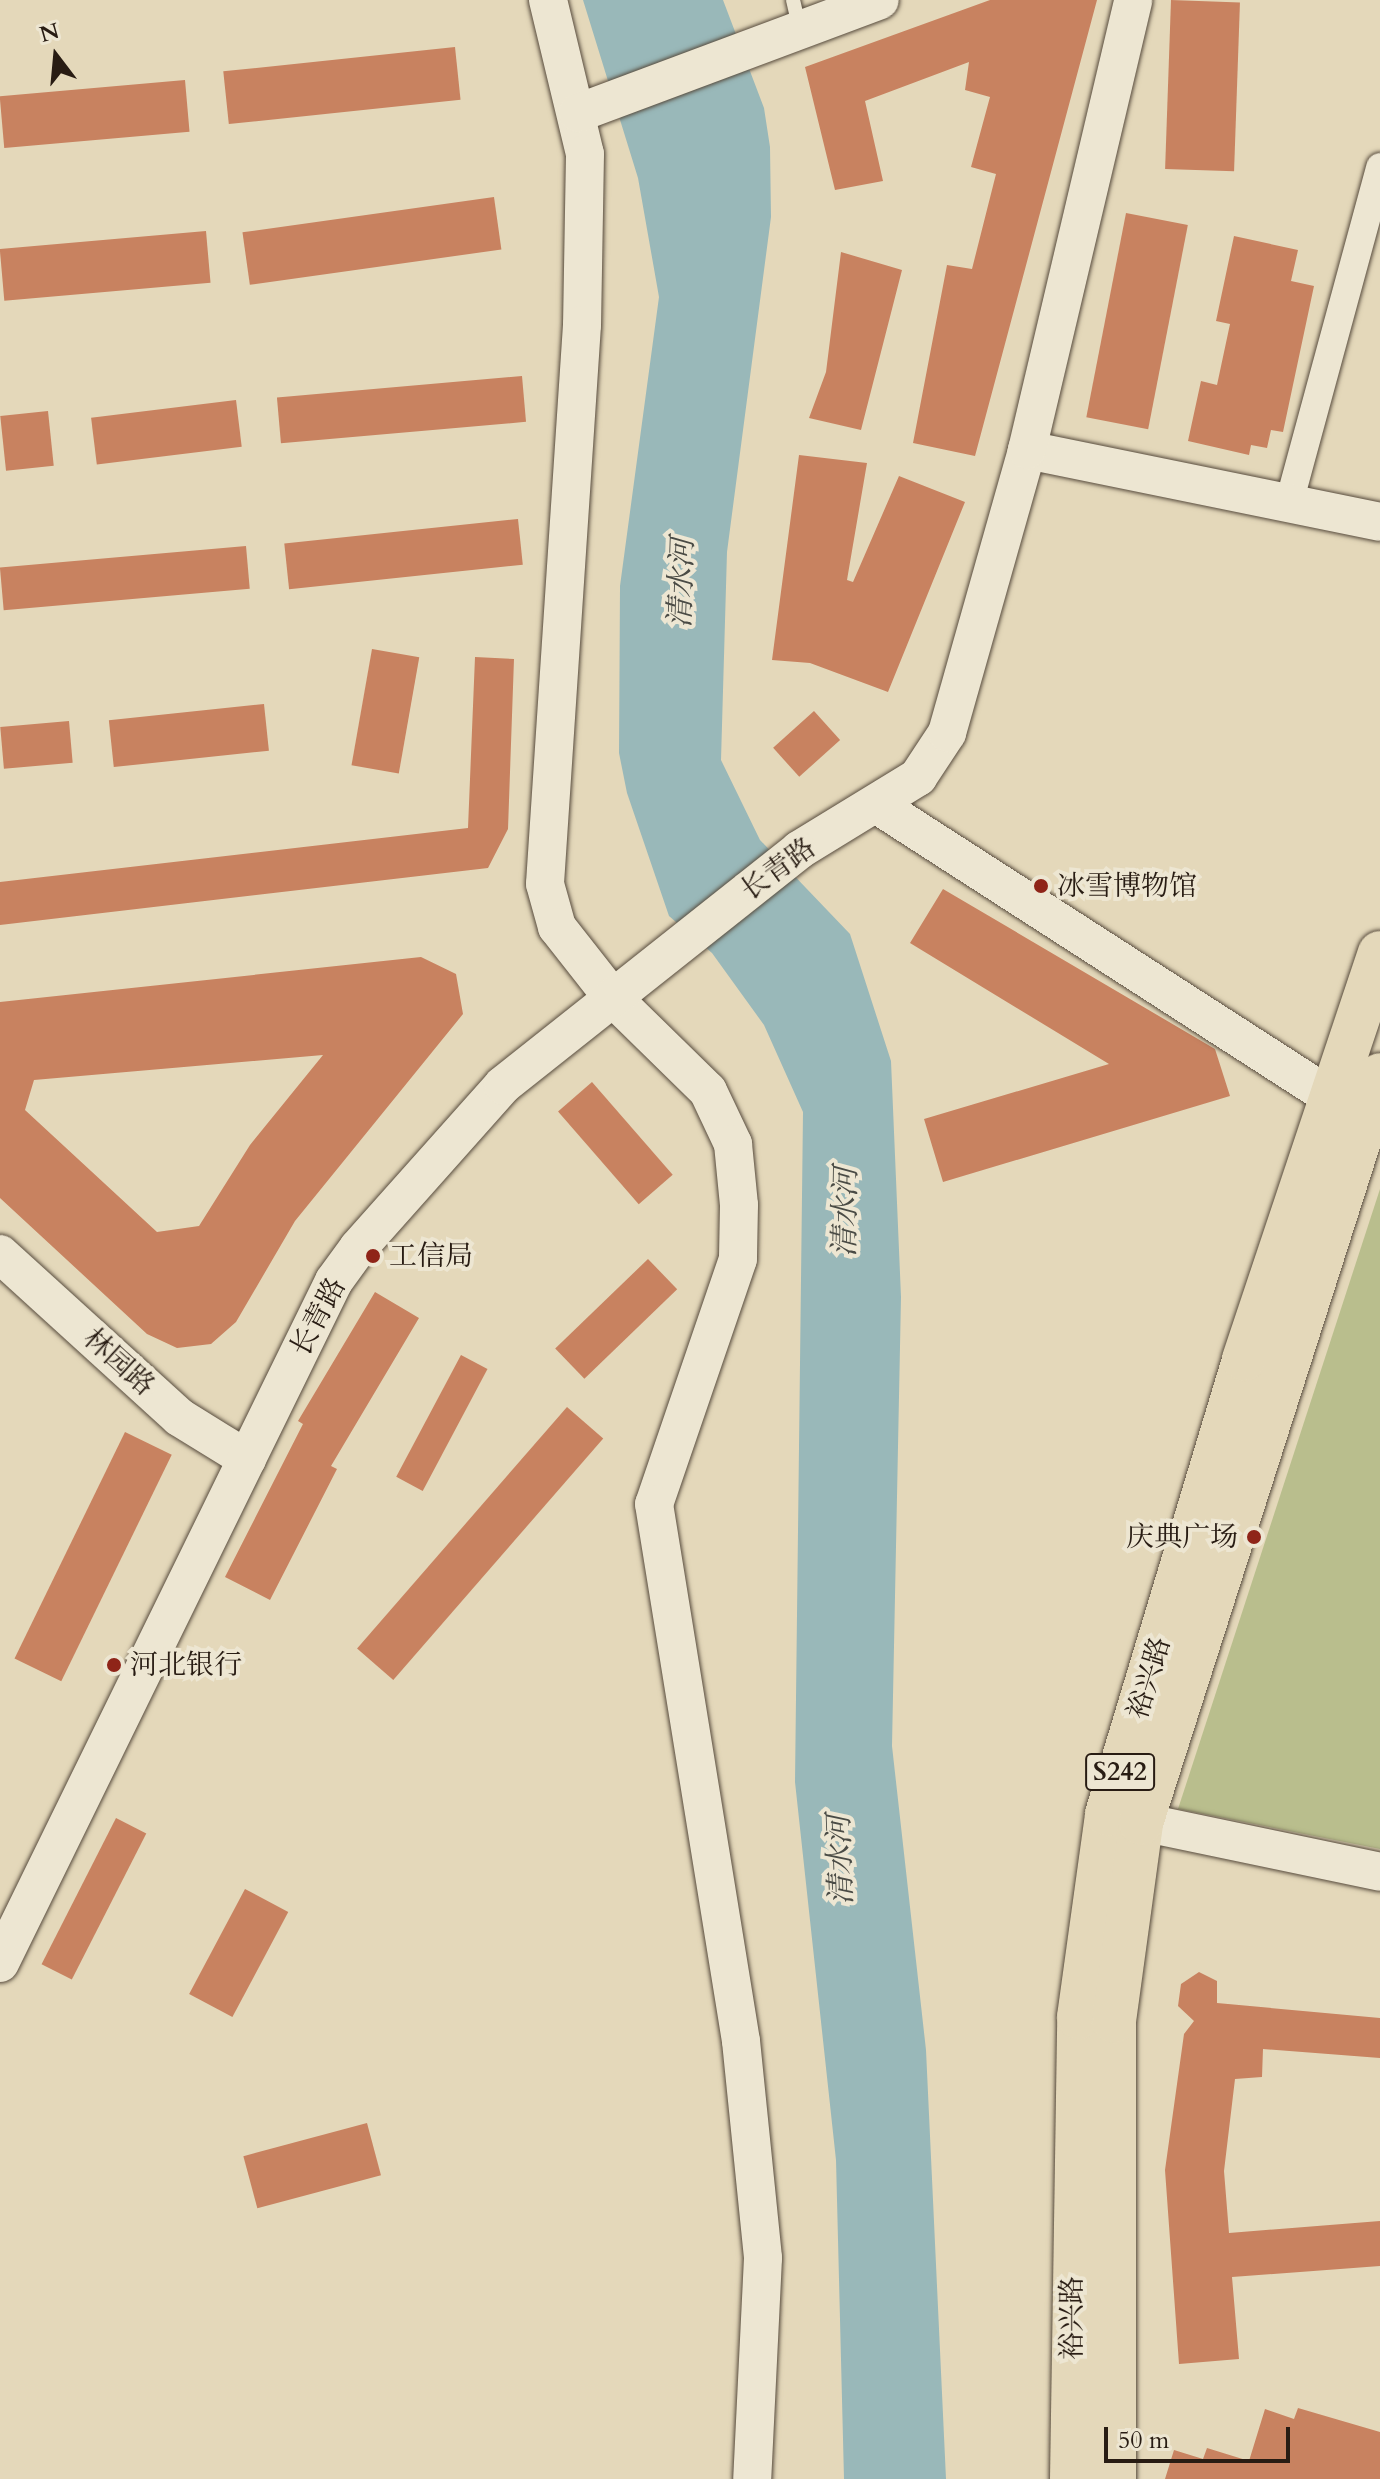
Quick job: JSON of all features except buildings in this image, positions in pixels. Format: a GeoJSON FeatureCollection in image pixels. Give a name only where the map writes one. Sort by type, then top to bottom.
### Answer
{"type":"FeatureCollection","features":[{"type":"Feature","properties":{"kind":"main road","name":"裕兴路"},"geometry":{"type":"LineString","coordinates":[[1072,2479],[1078,2032],[1124,1818],[1332,1093],[1380,953]]}},
{"type":"Feature","properties":{"kind":"main road","name":"裕兴路"},"geometry":{"type":"LineString","coordinates":[[1114,2479],[1114,2021],[1124,1818],[1380,1075]]}},
{"type":"Feature","properties":{"kind":"street"},"geometry":{"type":"LineString","coordinates":[[548,0],[593,107],[585,154],[582,325],[545,884],[557,927],[612,997],[708,1091],[733,1144],[738,1190],[738,1259],[654,1504],[741,2041],[763,2258],[752,2479]]}},
{"type":"Feature","properties":{"kind":"street"},"geometry":{"type":"LineString","coordinates":[[593,107],[759,45],[796,15],[880,0]]}},
{"type":"Feature","properties":{"kind":"street","name":"长青路"},"geometry":{"type":"LineString","coordinates":[[0,1963],[334,1281],[358,1248],[503,1085],[799,850],[879,806],[918,777],[947,733],[1027,450],[1133,0]]}},
{"type":"Feature","properties":{"kind":"street"},"geometry":{"type":"LineString","coordinates":[[1289,503],[1380,167]]}},
{"type":"Feature","properties":{"kind":"street"},"geometry":{"type":"LineString","coordinates":[[1027,450],[1380,522]]}},
{"type":"Feature","properties":{"kind":"street"},"geometry":{"type":"LineString","coordinates":[[879,806],[1332,1093],[1365,1121]]}},
{"type":"Feature","properties":{"kind":"street","name":"林园路"},"geometry":{"type":"LineString","coordinates":[[0,1254],[179,1417],[247,1459]]}},
{"type":"Feature","properties":{"kind":"street"},"geometry":{"type":"LineString","coordinates":[[1124,1818],[1380,1872]]}},
{"type":"Feature","properties":{"kind":"green space"},"geometry":{"type":"Polygon","coordinates":[[[1380,1189],[1380,1849],[1178,1809],[1380,1189]]]}},
{"type":"Feature","properties":{"kind":"water","name":"清水河"},"geometry":{"type":"Polygon","coordinates":[[[583,0],[723,0],[764,108],[770,147],[771,217],[727,552],[721,760],[760,840],[850,934],[891,1061],[901,1297],[892,1746],[926,2050],[946,2479],[844,2479],[836,2160],[795,1782],[803,1112],[764,1025],[712,953],[669,916],[627,793],[619,753],[620,586],[659,297],[638,178],[583,0]]]}},
{"type":"Feature","properties":{"kind":"place","name":"冰雪博物馆"},"geometry":{"type":"Point","coordinates":[1041,886]}},
{"type":"Feature","properties":{"kind":"place","name":"工信局"},"geometry":{"type":"Point","coordinates":[373,1256]}},
{"type":"Feature","properties":{"kind":"place","name":"庆典广场"},"geometry":{"type":"Point","coordinates":[1254,1537]}},
{"type":"Feature","properties":{"kind":"place","name":"河北银行"},"geometry":{"type":"Point","coordinates":[114,1665]}}]}
